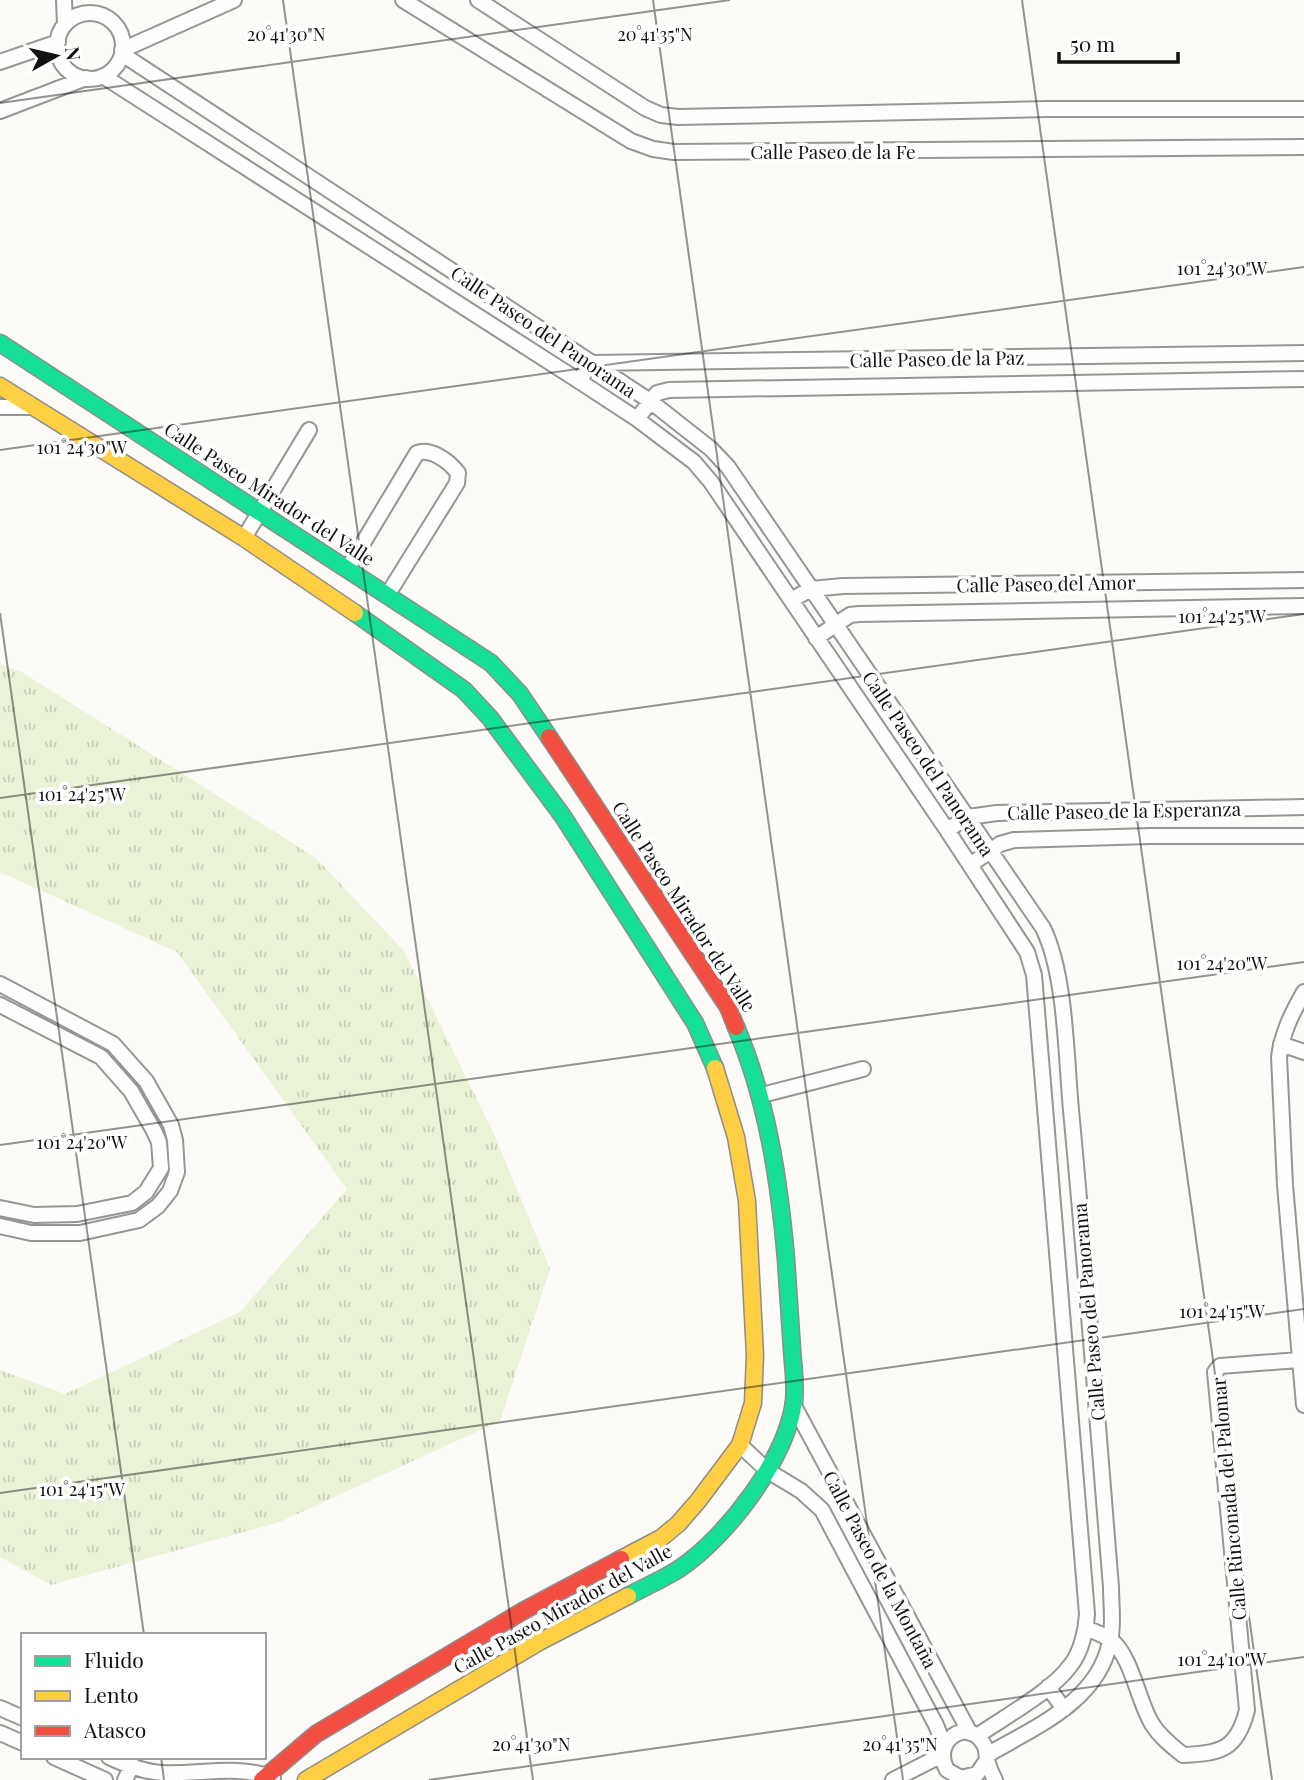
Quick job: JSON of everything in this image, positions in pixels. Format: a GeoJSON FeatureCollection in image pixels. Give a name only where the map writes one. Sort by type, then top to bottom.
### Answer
{"type":"FeatureCollection","features":[{"type":"Feature","properties":{"kind":"street"},"geometry":{"type":"LineString","coordinates":[[64,0],[65,24],[58,41],[60,58],[64,66],[86,78]]}},
{"type":"Feature","properties":{"kind":"street"},"geometry":{"type":"LineString","coordinates":[[122,52],[234,0]]}},
{"type":"Feature","properties":{"kind":"street","name":"Calle Paseo de la Fe"},"geometry":{"type":"LineString","coordinates":[[403,0],[631,141],[653,149],[674,152],[1304,147]]}},
{"type":"Feature","properties":{"kind":"street","name":"Calle Paseo de la Fe"},"geometry":{"type":"LineString","coordinates":[[478,0],[661,115],[678,117],[1047,109],[1304,109]]}},
{"type":"Feature","properties":{"kind":"street"},"geometry":{"type":"LineString","coordinates":[[0,111],[86,78],[103,76],[115,67],[122,52],[117,26],[88,6],[65,24]]}},
{"type":"Feature","properties":{"kind":"street"},"geometry":{"type":"LineString","coordinates":[[0,62],[58,41]]}},
{"type":"Feature","properties":{"kind":"street","name":"Calle Paseo del Panorama"},"geometry":{"type":"LineString","coordinates":[[122,52],[650,401],[711,449],[728,467],[1043,928],[1054,954],[1059,982],[1110,1573],[1111,1640],[1099,1674],[1085,1691],[1064,1709],[987,1757]]}},
{"type":"Feature","properties":{"kind":"street","name":"Calle Paseo del Panorama"},"geometry":{"type":"LineString","coordinates":[[103,76],[579,381],[637,419],[694,462],[791,600],[1027,952],[1034,975],[1085,1560],[1087,1628],[1070,1667],[1048,1687],[973,1734]]}},
{"type":"Feature","properties":{"kind":"street","name":"Calle Paseo Mirador del Valle"},"geometry":{"type":"LineString","coordinates":[[0,343],[491,663],[520,694],[729,1007],[762,1094],[780,1197],[794,1379],[793,1404],[768,1471],[726,1525],[695,1558],[679,1569],[531,1627],[316,1734],[269,1778]]}},
{"type":"Feature","properties":{"kind":"street","name":"Calle Paseo de la Paz"},"geometry":{"type":"LineString","coordinates":[[591,363],[1304,353]]}},
{"type":"Feature","properties":{"kind":"street"},"geometry":{"type":"LineString","coordinates":[[579,381],[591,363]]}},
{"type":"Feature","properties":{"kind":"street","name":"Calle Paseo de la Paz"},"geometry":{"type":"LineString","coordinates":[[650,401],[657,393],[669,390],[1304,379]]}},
{"type":"Feature","properties":{"kind":"street","name":"Calle Paseo Mirador del Valle"},"geometry":{"type":"LineString","coordinates":[[0,386],[244,538],[432,664],[464,690],[490,718],[562,815],[695,1023],[714,1065],[731,1118],[747,1201],[755,1355],[752,1403],[740,1445],[698,1501],[678,1524],[661,1538],[306,1780]]}},
{"type":"Feature","properties":{"kind":"street"},"geometry":{"type":"LineString","coordinates":[[637,419],[650,401]]}},
{"type":"Feature","properties":{"kind":"street"},"geometry":{"type":"LineString","coordinates":[[0,407],[33,407]]}},
{"type":"Feature","properties":{"kind":"street"},"geometry":{"type":"LineString","coordinates":[[244,538],[309,430]]}},
{"type":"Feature","properties":{"kind":"street"},"geometry":{"type":"LineString","coordinates":[[348,568],[417,453],[430,452],[442,459],[458,473],[457,483],[388,594]]}},
{"type":"Feature","properties":{"kind":"street","name":"Calle Paseo del Amor"},"geometry":{"type":"LineString","coordinates":[[791,600],[811,589],[843,586],[1304,580]]}},
{"type":"Feature","properties":{"kind":"street","name":"Calle Paseo del Amor"},"geometry":{"type":"LineString","coordinates":[[816,638],[850,615],[859,614],[1304,606]]}},
{"type":"Feature","properties":{"kind":"street"},"geometry":{"type":"LineString","coordinates":[[562,815],[591,797]]}},
{"type":"Feature","properties":{"kind":"street","name":"Calle Paseo de la Esperanza"},"geometry":{"type":"LineString","coordinates":[[947,830],[968,817],[997,813],[1304,807]]}},
{"type":"Feature","properties":{"kind":"street","name":"Calle Paseo de la Esperanza"},"geometry":{"type":"LineString","coordinates":[[970,865],[989,851],[1014,840],[1150,836],[1304,836]]}},
{"type":"Feature","properties":{"kind":"street"},"geometry":{"type":"LineString","coordinates":[[0,984],[113,1044],[146,1082],[171,1125],[176,1140],[177,1172],[170,1191],[158,1206],[139,1220],[80,1233],[32,1234],[0,1226]]}},
{"type":"Feature","properties":{"kind":"street"},"geometry":{"type":"LineString","coordinates":[[1304,992],[1290,1016],[1281,1044],[1280,1126],[1299,1280],[1299,1360],[1304,1405]]}},
{"type":"Feature","properties":{"kind":"street"},"geometry":{"type":"LineString","coordinates":[[0,1005],[101,1057],[131,1091],[154,1131],[159,1142],[161,1168],[146,1192],[132,1203],[77,1214],[34,1215],[0,1208]]}},
{"type":"Feature","properties":{"kind":"street"},"geometry":{"type":"LineString","coordinates":[[1281,1044],[1304,1052]]}},
{"type":"Feature","properties":{"kind":"street"},"geometry":{"type":"LineString","coordinates":[[762,1094],[863,1069]]}},
{"type":"Feature","properties":{"kind":"street"},"geometry":{"type":"LineString","coordinates":[[154,1131],[171,1125]]}},
{"type":"Feature","properties":{"kind":"street","name":"Calle Rinconada del Palomar"},"geometry":{"type":"LineString","coordinates":[[1111,1640],[1124,1657],[1152,1724],[1166,1741],[1183,1755],[1211,1754],[1231,1746],[1243,1728],[1247,1710],[1215,1372],[1220,1366],[1299,1360]]}},
{"type":"Feature","properties":{"kind":"street","name":"Calle Paseo de la Montaña"},"geometry":{"type":"LineString","coordinates":[[793,1404],[973,1734]]}},
{"type":"Feature","properties":{"kind":"street","name":"Calle Paseo de la Montaña"},"geometry":{"type":"LineString","coordinates":[[740,1445],[768,1471],[801,1491],[822,1510],[936,1725],[943,1750]]}},
{"type":"Feature","properties":{"kind":"street"},"geometry":{"type":"LineString","coordinates":[[1087,1628],[1111,1640]]}},
{"type":"Feature","properties":{"kind":"street"},"geometry":{"type":"LineString","coordinates":[[1048,1687],[1064,1709]]}},
{"type":"Feature","properties":{"kind":"street"},"geometry":{"type":"LineString","coordinates":[[0,1708],[21,1717]]}},
{"type":"Feature","properties":{"kind":"street"},"geometry":{"type":"LineString","coordinates":[[0,1733],[21,1742]]}},
{"type":"Feature","properties":{"kind":"street"},"geometry":{"type":"LineString","coordinates":[[893,1780],[943,1750],[955,1734],[973,1734],[983,1741],[995,1780]]}},
{"type":"Feature","properties":{"kind":"street"},"geometry":{"type":"LineString","coordinates":[[943,1750],[947,1770],[955,1778],[978,1774],[987,1757]]}},
{"type":"Feature","properties":{"kind":"street"},"geometry":{"type":"LineString","coordinates":[[58,1759],[105,1780]]}},
{"type":"Feature","properties":{"kind":"street"},"geometry":{"type":"LineString","coordinates":[[115,1759],[159,1773],[225,1771],[269,1778]]}},
{"type":"Feature","properties":{"kind":"street"},"geometry":{"type":"LineString","coordinates":[[125,1780],[132,1765]]}},
{"type":"Feature","properties":{"kind":"green space"},"geometry":{"type":"Polygon","coordinates":[[[0,664],[20,671],[316,858],[404,951],[494,1134],[550,1269],[500,1421],[280,1522],[51,1585],[0,1557],[0,1370],[65,1394],[240,1312],[347,1189],[177,952],[0,872],[0,664]]]}},
{"type":"Feature","properties":{"kind":"traffic: fast"},"geometry":{"type":"LineString","coordinates":[[0,343],[491,663],[520,694],[549,737]]}},
{"type":"Feature","properties":{"kind":"traffic: fast"},"geometry":{"type":"LineString","coordinates":[[355,613],[464,690],[490,718],[562,815],[695,1023],[715,1068]]}},
{"type":"Feature","properties":{"kind":"traffic: fast"},"geometry":{"type":"LineString","coordinates":[[628,1596],[679,1569],[697,1555],[734,1517],[767,1471],[789,1424],[794,1402],[795,1382],[780,1199],[764,1111],[736,1027]]}},
{"type":"Feature","properties":{"kind":"traffic: slow"},"geometry":{"type":"LineString","coordinates":[[0,386],[244,538],[355,613]]}},
{"type":"Feature","properties":{"kind":"traffic: slow"},"geometry":{"type":"LineString","coordinates":[[621,1559],[661,1538],[678,1524],[698,1501],[740,1445],[753,1403],[755,1355],[747,1201],[736,1137],[715,1068]]}},
{"type":"Feature","properties":{"kind":"traffic: slow"},"geometry":{"type":"LineString","coordinates":[[306,1780],[539,1642],[628,1596]]}},
{"type":"Feature","properties":{"kind":"traffic: jam"},"geometry":{"type":"LineString","coordinates":[[549,737],[728,1007],[736,1027]]}},
{"type":"Feature","properties":{"kind":"traffic: jam"},"geometry":{"type":"LineString","coordinates":[[262,1780],[316,1734],[523,1611],[621,1559]]}}]}
